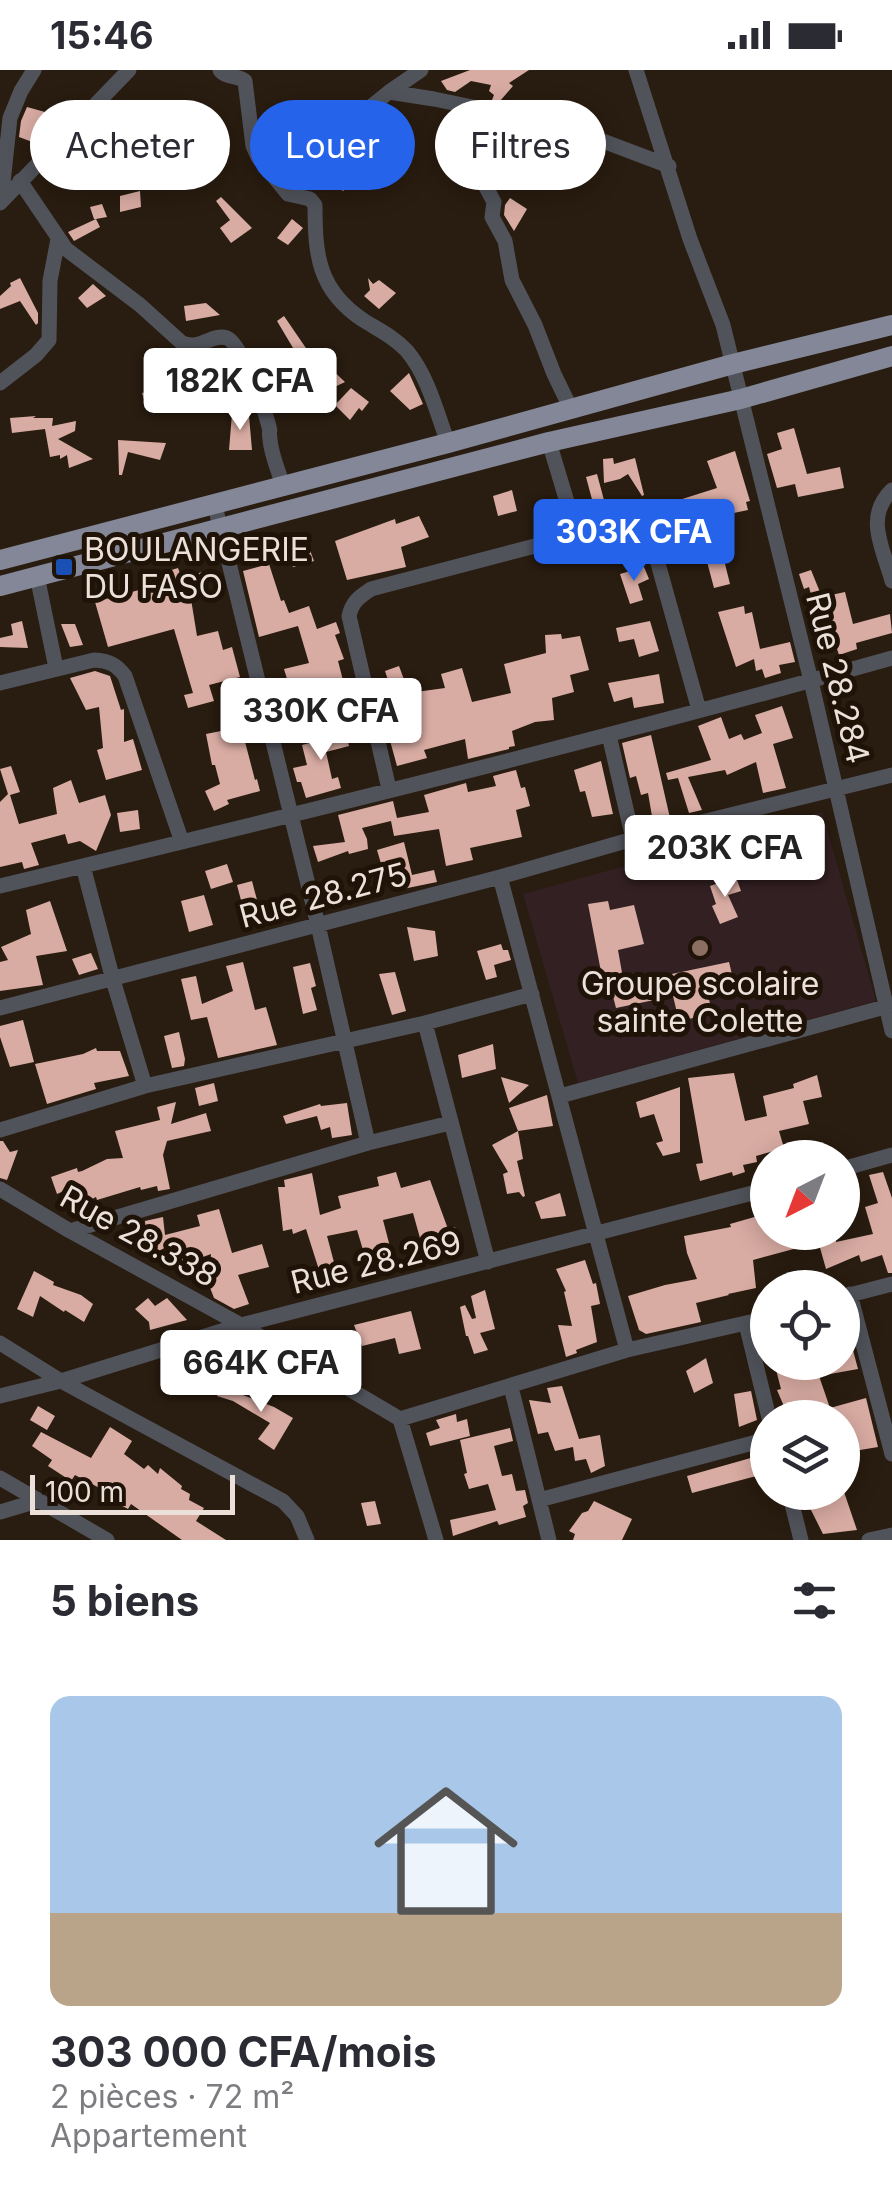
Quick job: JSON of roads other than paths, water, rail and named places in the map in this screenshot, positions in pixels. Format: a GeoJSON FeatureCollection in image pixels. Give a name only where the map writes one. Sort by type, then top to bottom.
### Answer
{"type":"FeatureCollection","features":[{"type":"Feature","properties":{"kind":"main road"},"geometry":{"type":"LineString","coordinates":[[0,560],[892,325]]}},
{"type":"Feature","properties":{"kind":"main road"},"geometry":{"type":"LineString","coordinates":[[0,586],[892,356]]}},
{"type":"Feature","properties":{"kind":"street"},"geometry":{"type":"LineString","coordinates":[[0,202],[3,136],[14,105],[34,70]]}},
{"type":"Feature","properties":{"kind":"street"},"geometry":{"type":"LineString","coordinates":[[0,202],[129,70]]}},
{"type":"Feature","properties":{"kind":"street"},"geometry":{"type":"LineString","coordinates":[[220,70],[246,81],[253,146],[264,165],[288,194],[310,199],[315,205],[315,248],[336,298],[408,352],[423,376],[448,443]]}},
{"type":"Feature","properties":{"kind":"street"},"geometry":{"type":"LineString","coordinates":[[288,194],[347,126],[422,70]]}},
{"type":"Feature","properties":{"kind":"street","name":"Rue 28.284"},"geometry":{"type":"LineString","coordinates":[[636,70],[690,240],[723,325],[892,1030]]}},
{"type":"Feature","properties":{"kind":"street"},"geometry":{"type":"LineString","coordinates":[[389,92],[435,100]]}},
{"type":"Feature","properties":{"kind":"street"},"geometry":{"type":"LineString","coordinates":[[606,142],[668,166]]}},
{"type":"Feature","properties":{"kind":"street"},"geometry":{"type":"LineString","coordinates":[[20,182],[66,249],[185,345],[224,337],[232,341],[240,351],[267,418],[283,485]]}},
{"type":"Feature","properties":{"kind":"street"},"geometry":{"type":"LineString","coordinates":[[487,190],[494,202],[492,220],[505,242],[512,280],[571,410]]}},
{"type":"Feature","properties":{"kind":"street"},"geometry":{"type":"LineString","coordinates":[[0,383],[36,356],[49,340],[50,282],[58,239]]}},
{"type":"Feature","properties":{"kind":"street"},"geometry":{"type":"LineString","coordinates":[[549,442],[577,535]]}},
{"type":"Feature","properties":{"kind":"street"},"geometry":{"type":"LineString","coordinates":[[892,490],[884,498],[876,520],[892,580]]}},
{"type":"Feature","properties":{"kind":"street"},"geometry":{"type":"LineString","coordinates":[[214,502],[368,1143]]}},
{"type":"Feature","properties":{"kind":"street"},"geometry":{"type":"LineString","coordinates":[[389,790],[349,616],[359,596],[370,589],[577,535],[622,526],[652,542],[699,710]]}},
{"type":"Feature","properties":{"kind":"street"},"geometry":{"type":"LineString","coordinates":[[37,576],[56,668]]}},
{"type":"Feature","properties":{"kind":"street"},"geometry":{"type":"LineString","coordinates":[[0,886],[609,735],[892,658]]}},
{"type":"Feature","properties":{"kind":"street"},"geometry":{"type":"LineString","coordinates":[[0,683],[94,660],[117,666],[125,676],[182,842]]}},
{"type":"Feature","properties":{"kind":"street"},"geometry":{"type":"LineString","coordinates":[[609,735],[632,839]]}},
{"type":"Feature","properties":{"kind":"street","name":"Rue 28.275"},"geometry":{"type":"LineString","coordinates":[[0,1008],[632,839],[892,775]]}},
{"type":"Feature","properties":{"kind":"street"},"geometry":{"type":"LineString","coordinates":[[83,866],[145,1086]]}},
{"type":"Feature","properties":{"kind":"street"},"geometry":{"type":"LineString","coordinates":[[500,877],[627,1350]]}},
{"type":"Feature","properties":{"kind":"street"},"geometry":{"type":"LineString","coordinates":[[0,1130],[145,1086],[425,1023],[532,994]]}},
{"type":"Feature","properties":{"kind":"street"},"geometry":{"type":"LineString","coordinates":[[560,1096],[889,1006]]}},
{"type":"Feature","properties":{"kind":"street"},"geometry":{"type":"LineString","coordinates":[[425,1023],[488,1262]]}},
{"type":"Feature","properties":{"kind":"street"},"geometry":{"type":"LineString","coordinates":[[70,1231],[368,1143],[450,1123]]}},
{"type":"Feature","properties":{"kind":"street"},"geometry":{"type":"LineString","coordinates":[[860,1164],[892,1156]]}},
{"type":"Feature","properties":{"kind":"street","name":"Rue 28.338"},"geometry":{"type":"LineString","coordinates":[[0,1188],[400,1418]]}},
{"type":"Feature","properties":{"kind":"street","name":"Rue 28.269"},"geometry":{"type":"LineString","coordinates":[[0,1396],[241,1325],[750,1193]]}},
{"type":"Feature","properties":{"kind":"street"},"geometry":{"type":"LineString","coordinates":[[860,1292],[892,1284]]}},
{"type":"Feature","properties":{"kind":"street"},"geometry":{"type":"LineString","coordinates":[[436,1540],[400,1418],[627,1350],[750,1323]]}},
{"type":"Feature","properties":{"kind":"street"},"geometry":{"type":"LineString","coordinates":[[746,1324],[765,1400]]}},
{"type":"Feature","properties":{"kind":"street"},"geometry":{"type":"LineString","coordinates":[[0,1344],[282,1501],[296,1516],[307,1540]]}},
{"type":"Feature","properties":{"kind":"street"},"geometry":{"type":"LineString","coordinates":[[860,1344],[892,1454]]}},
{"type":"Feature","properties":{"kind":"street"},"geometry":{"type":"LineString","coordinates":[[510,1387],[549,1540]]}},
{"type":"Feature","properties":{"kind":"street"},"geometry":{"type":"LineString","coordinates":[[539,1500],[750,1444]]}},
{"type":"Feature","properties":{"kind":"street"},"geometry":{"type":"LineString","coordinates":[[0,1478],[106,1540]]}},
{"type":"Feature","properties":{"kind":"street"},"geometry":{"type":"LineString","coordinates":[[0,1512],[38,1501]]}},
{"type":"Feature","properties":{"kind":"street"},"geometry":{"type":"LineString","coordinates":[[794,1510],[801,1540]]}},
{"type":"Feature","properties":{"kind":"street"},"geometry":{"type":"LineString","coordinates":[[870,1540],[892,1535]]}},
{"type":"Feature","properties":{"kind":"place","name":"BOULANGERIE DU FASO"},"geometry":{"type":"Point","coordinates":[64,567]}},
{"type":"Feature","properties":{"kind":"place","name":"Groupe scolaire sainte Colette"},"geometry":{"type":"Point","coordinates":[700,948]}}]}
